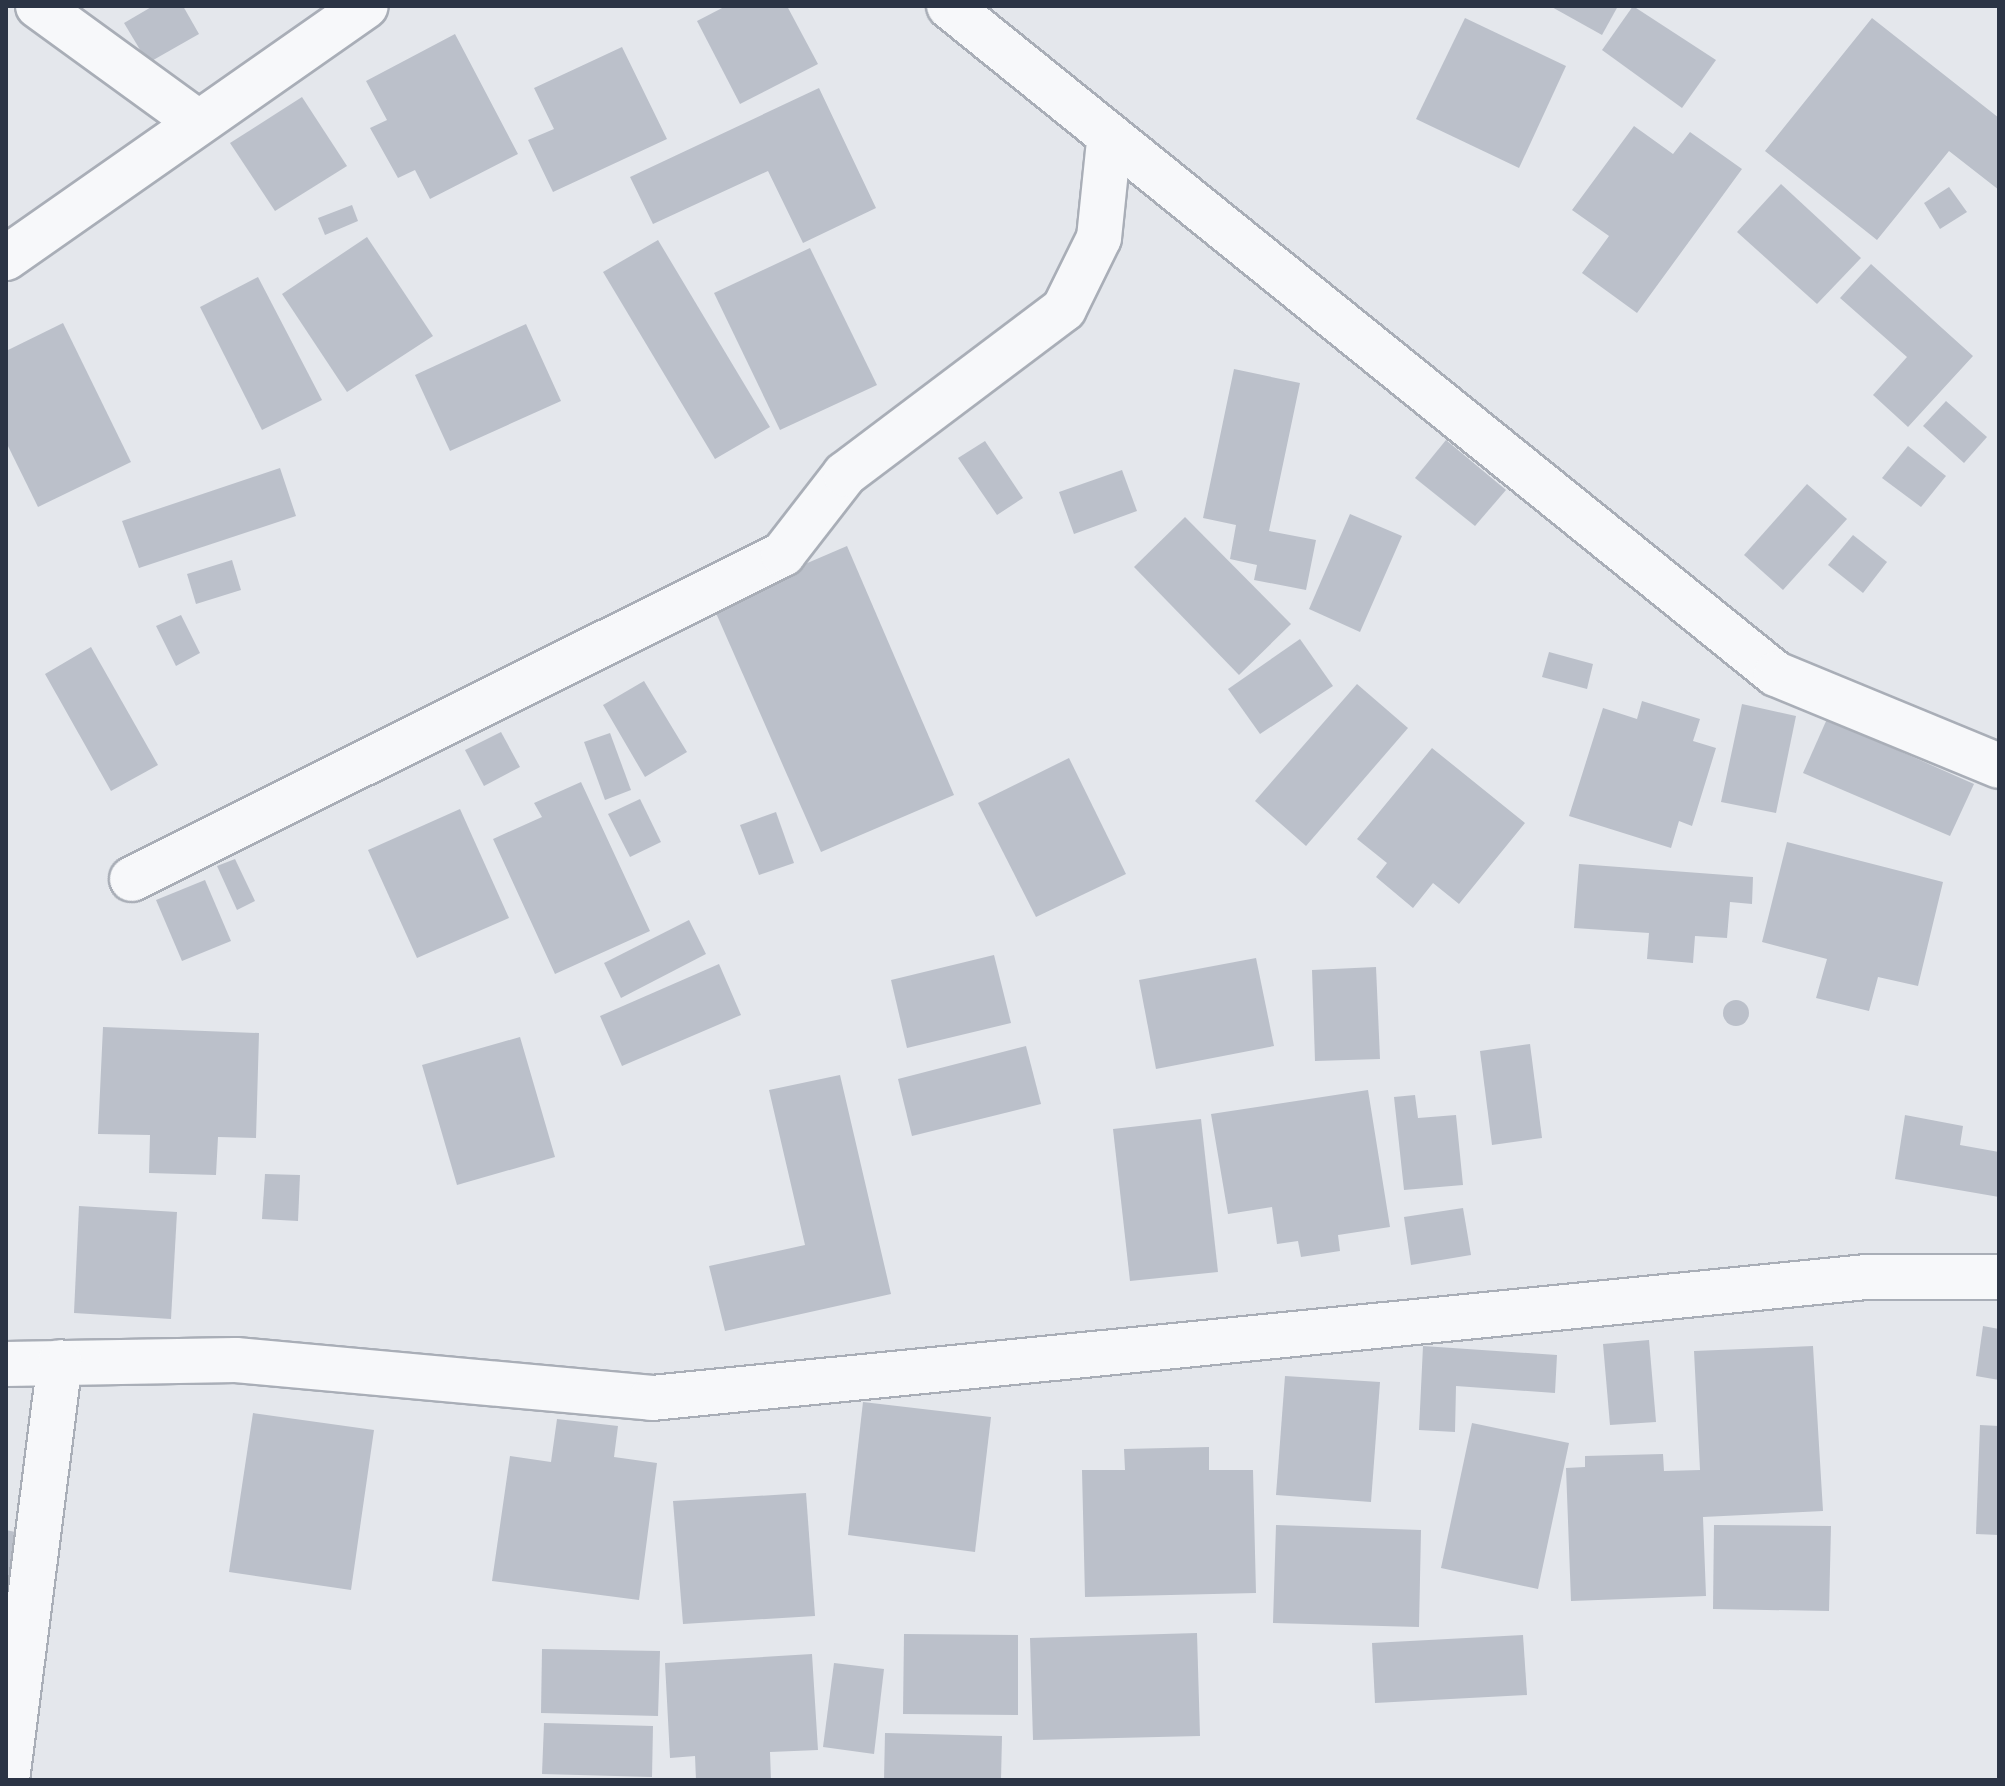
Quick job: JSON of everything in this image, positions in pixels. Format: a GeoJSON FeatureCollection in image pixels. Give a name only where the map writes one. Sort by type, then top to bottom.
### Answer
{"type":"FeatureCollection","features":[{"type":"Feature","properties":{"kind":"street"},"geometry":{"type":"LineString","coordinates":[[38,6],[195,120]]}},
{"type":"Feature","properties":{"kind":"street"},"geometry":{"type":"LineString","coordinates":[[6,258],[195,120],[366,6]]}},
{"type":"Feature","properties":{"kind":"street"},"geometry":{"type":"LineString","coordinates":[[949,6],[1109,141],[1776,674],[1999,766]]}},
{"type":"Feature","properties":{"kind":"street"},"geometry":{"type":"LineString","coordinates":[[132,879],[783,554],[845,474],[1064,309],[1099,238],[1109,141]]}},
{"type":"Feature","properties":{"kind":"street"},"geometry":{"type":"LineString","coordinates":[[6,1364],[236,1360],[652,1398],[1850,1279],[1999,1277]]}},
{"type":"Feature","properties":{"kind":"street"},"geometry":{"type":"LineString","coordinates":[[7,1780],[60,1362]]}},
{"type":"Feature","properties":{"kind":"building"},"geometry":{"type":"Polygon","coordinates":[[[153,6],[183,6],[199,34],[148,63],[124,23],[153,6]]]}},
{"type":"Feature","properties":{"kind":"building"},"geometry":{"type":"Polygon","coordinates":[[[726,6],[787,6],[818,64],[740,104],[697,21],[726,6]]]}},
{"type":"Feature","properties":{"kind":"building"},"geometry":{"type":"Polygon","coordinates":[[[1550,6],[1618,6],[1602,35],[1550,6]]]}},
{"type":"Feature","properties":{"kind":"building"},"geometry":{"type":"Polygon","coordinates":[[[1633,6],[1716,60],[1682,108],[1602,50],[1633,6]]]}},
{"type":"Feature","properties":{"kind":"building"},"geometry":{"type":"Polygon","coordinates":[[[1465,18],[1566,66],[1519,168],[1416,119],[1465,18]]]}},
{"type":"Feature","properties":{"kind":"building"},"geometry":{"type":"Polygon","coordinates":[[[1872,18],[1999,118],[1999,190],[1949,151],[1877,240],[1765,151],[1872,18]]]}},
{"type":"Feature","properties":{"kind":"building"},"geometry":{"type":"Polygon","coordinates":[[[455,34],[518,154],[430,199],[415,170],[398,178],[370,128],[387,120],[366,81],[455,34]]]}},
{"type":"Feature","properties":{"kind":"building"},"geometry":{"type":"Polygon","coordinates":[[[622,47],[667,139],[553,192],[528,140],[554,129],[534,88],[622,47]]]}},
{"type":"Feature","properties":{"kind":"building"},"geometry":{"type":"Polygon","coordinates":[[[819,88],[876,208],[803,243],[768,171],[653,224],[630,177],[819,88]]]}},
{"type":"Feature","properties":{"kind":"building"},"geometry":{"type":"Polygon","coordinates":[[[302,97],[347,166],[275,211],[230,143],[302,97]]]}},
{"type":"Feature","properties":{"kind":"building"},"geometry":{"type":"Polygon","coordinates":[[[1634,126],[1673,154],[1690,132],[1742,169],[1637,313],[1582,273],[1609,236],[1572,210],[1634,126]]]}},
{"type":"Feature","properties":{"kind":"building"},"geometry":{"type":"Polygon","coordinates":[[[1781,184],[1861,258],[1817,304],[1737,232],[1781,184]]]}},
{"type":"Feature","properties":{"kind":"building"},"geometry":{"type":"Polygon","coordinates":[[[1949,187],[1967,212],[1940,229],[1924,203],[1949,187]]]}},
{"type":"Feature","properties":{"kind":"building"},"geometry":{"type":"Polygon","coordinates":[[[352,205],[358,221],[325,235],[318,218],[352,205]]]}},
{"type":"Feature","properties":{"kind":"building"},"geometry":{"type":"Polygon","coordinates":[[[367,237],[433,336],[347,392],[282,294],[367,237]]]}},
{"type":"Feature","properties":{"kind":"building"},"geometry":{"type":"Polygon","coordinates":[[[658,240],[770,427],[715,459],[603,272],[658,240]]]}},
{"type":"Feature","properties":{"kind":"building"},"geometry":{"type":"Polygon","coordinates":[[[810,248],[877,385],[780,430],[714,293],[810,248]]]}},
{"type":"Feature","properties":{"kind":"building"},"geometry":{"type":"Polygon","coordinates":[[[1871,264],[1973,356],[1908,427],[1873,395],[1907,357],[1840,298],[1871,264]]]}},
{"type":"Feature","properties":{"kind":"building"},"geometry":{"type":"Polygon","coordinates":[[[258,277],[322,400],[262,430],[200,307],[258,277]]]}},
{"type":"Feature","properties":{"kind":"building"},"geometry":{"type":"Polygon","coordinates":[[[63,323],[131,462],[38,507],[6,442],[6,351],[63,323]]]}},
{"type":"Feature","properties":{"kind":"building"},"geometry":{"type":"Polygon","coordinates":[[[526,324],[561,401],[450,451],[415,375],[526,324]]]}},
{"type":"Feature","properties":{"kind":"building"},"geometry":{"type":"Polygon","coordinates":[[[1234,369],[1300,383],[1269,531],[1316,540],[1306,590],[1254,580],[1257,565],[1230,559],[1236,525],[1203,518],[1234,369]]]}},
{"type":"Feature","properties":{"kind":"building"},"geometry":{"type":"Polygon","coordinates":[[[1946,401],[1987,437],[1964,463],[1923,426],[1946,401]]]}},
{"type":"Feature","properties":{"kind":"building"},"geometry":{"type":"Polygon","coordinates":[[[1446,440],[1506,490],[1475,526],[1415,478],[1446,440]]]}},
{"type":"Feature","properties":{"kind":"building"},"geometry":{"type":"Polygon","coordinates":[[[985,441],[1023,498],[997,515],[958,458],[985,441]]]}},
{"type":"Feature","properties":{"kind":"building"},"geometry":{"type":"Polygon","coordinates":[[[1908,446],[1946,476],[1921,507],[1882,478],[1908,446]]]}},
{"type":"Feature","properties":{"kind":"building"},"geometry":{"type":"Polygon","coordinates":[[[280,468],[296,516],[139,568],[122,521],[280,468]]]}},
{"type":"Feature","properties":{"kind":"building"},"geometry":{"type":"Polygon","coordinates":[[[1122,470],[1137,511],[1074,534],[1059,492],[1122,470]]]}},
{"type":"Feature","properties":{"kind":"building"},"geometry":{"type":"Polygon","coordinates":[[[1807,484],[1847,519],[1783,590],[1744,555],[1807,484]]]}},
{"type":"Feature","properties":{"kind":"building"},"geometry":{"type":"Polygon","coordinates":[[[1350,514],[1402,536],[1360,632],[1309,609],[1350,514]]]}},
{"type":"Feature","properties":{"kind":"building"},"geometry":{"type":"Polygon","coordinates":[[[1185,517],[1291,624],[1239,675],[1134,567],[1185,517]]]}},
{"type":"Feature","properties":{"kind":"building"},"geometry":{"type":"Polygon","coordinates":[[[1853,535],[1887,562],[1863,593],[1828,565],[1853,535]]]}},
{"type":"Feature","properties":{"kind":"building"},"geometry":{"type":"Polygon","coordinates":[[[847,546],[954,795],[821,852],[712,604],[847,546]]]}},
{"type":"Feature","properties":{"kind":"building"},"geometry":{"type":"Polygon","coordinates":[[[232,560],[241,590],[196,604],[187,574],[232,560]]]}},
{"type":"Feature","properties":{"kind":"building"},"geometry":{"type":"Polygon","coordinates":[[[181,615],[200,653],[176,666],[156,626],[181,615]]]}},
{"type":"Feature","properties":{"kind":"building"},"geometry":{"type":"Polygon","coordinates":[[[1300,639],[1333,686],[1260,734],[1228,689],[1300,639]]]}},
{"type":"Feature","properties":{"kind":"building"},"geometry":{"type":"Polygon","coordinates":[[[91,647],[158,765],[111,791],[45,674],[91,647]]]}},
{"type":"Feature","properties":{"kind":"building"},"geometry":{"type":"Polygon","coordinates":[[[1549,652],[1593,664],[1587,689],[1542,677],[1549,652]]]}},
{"type":"Feature","properties":{"kind":"building"},"geometry":{"type":"Polygon","coordinates":[[[644,681],[687,752],[645,777],[603,705],[644,681]]]}},
{"type":"Feature","properties":{"kind":"building"},"geometry":{"type":"Polygon","coordinates":[[[1357,684],[1408,728],[1306,846],[1255,801],[1357,684]]]}},
{"type":"Feature","properties":{"kind":"building"},"geometry":{"type":"Polygon","coordinates":[[[1642,701],[1700,719],[1693,741],[1716,748],[1692,826],[1679,821],[1671,848],[1569,816],[1603,708],[1637,719],[1642,701]]]}},
{"type":"Feature","properties":{"kind":"building"},"geometry":{"type":"Polygon","coordinates":[[[1742,704],[1796,716],[1776,813],[1721,802],[1742,704]]]}},
{"type":"Feature","properties":{"kind":"building"},"geometry":{"type":"Polygon","coordinates":[[[1827,719],[1974,784],[1950,836],[1803,773],[1827,719]]]}},
{"type":"Feature","properties":{"kind":"building"},"geometry":{"type":"Polygon","coordinates":[[[501,732],[520,767],[484,786],[465,750],[501,732]]]}},
{"type":"Feature","properties":{"kind":"building"},"geometry":{"type":"Polygon","coordinates":[[[610,733],[631,790],[605,800],[584,742],[610,733]]]}},
{"type":"Feature","properties":{"kind":"building"},"geometry":{"type":"Polygon","coordinates":[[[1432,748],[1525,823],[1459,904],[1433,883],[1413,908],[1376,877],[1387,863],[1357,839],[1432,748]]]}},
{"type":"Feature","properties":{"kind":"building"},"geometry":{"type":"Polygon","coordinates":[[[1069,758],[1126,874],[1036,917],[978,803],[1069,758]]]}},
{"type":"Feature","properties":{"kind":"building"},"geometry":{"type":"Polygon","coordinates":[[[581,782],[650,931],[555,974],[493,839],[542,817],[534,803],[581,782]]]}},
{"type":"Feature","properties":{"kind":"building"},"geometry":{"type":"Polygon","coordinates":[[[640,799],[661,842],[630,857],[608,814],[640,799]]]}},
{"type":"Feature","properties":{"kind":"building"},"geometry":{"type":"Polygon","coordinates":[[[460,809],[509,918],[417,958],[368,850],[460,809]]]}},
{"type":"Feature","properties":{"kind":"building"},"geometry":{"type":"Polygon","coordinates":[[[776,812],[794,863],[759,875],[740,825],[776,812]]]}},
{"type":"Feature","properties":{"kind":"building"},"geometry":{"type":"Polygon","coordinates":[[[1787,842],[1943,882],[1918,986],[1878,977],[1869,1011],[1816,998],[1827,959],[1762,942],[1787,842]]]}},
{"type":"Feature","properties":{"kind":"building"},"geometry":{"type":"Polygon","coordinates":[[[235,859],[255,901],[237,910],[217,866],[235,859]]]}},
{"type":"Feature","properties":{"kind":"building"},"geometry":{"type":"Polygon","coordinates":[[[1579,864],[1753,877],[1752,904],[1730,902],[1727,938],[1695,936],[1693,963],[1647,959],[1649,933],[1574,928],[1579,864]]]}},
{"type":"Feature","properties":{"kind":"building"},"geometry":{"type":"Polygon","coordinates":[[[205,880],[231,941],[182,961],[156,900],[205,880]]]}},
{"type":"Feature","properties":{"kind":"building"},"geometry":{"type":"Polygon","coordinates":[[[689,920],[706,954],[621,998],[604,963],[689,920]]]}},
{"type":"Feature","properties":{"kind":"building"},"geometry":{"type":"Polygon","coordinates":[[[994,955],[1011,1023],[907,1048],[891,980],[994,955]]]}},
{"type":"Feature","properties":{"kind":"building"},"geometry":{"type":"Polygon","coordinates":[[[1256,958],[1274,1046],[1156,1069],[1139,980],[1256,958]]]}},
{"type":"Feature","properties":{"kind":"building"},"geometry":{"type":"Polygon","coordinates":[[[719,964],[741,1015],[622,1066],[600,1016],[719,964]]]}},
{"type":"Feature","properties":{"kind":"building"},"geometry":{"type":"Polygon","coordinates":[[[1376,967],[1380,1059],[1315,1061],[1312,970],[1376,967]]]}},
{"type":"Feature","properties":{"kind":"building"},"geometry":{"type":"Polygon","coordinates":[[[1736,1000],[1745,1004],[1749,1013],[1745,1022],[1736,1026],[1727,1022],[1723,1013],[1727,1004],[1736,1000]]]}},
{"type":"Feature","properties":{"kind":"building"},"geometry":{"type":"Polygon","coordinates":[[[103,1027],[259,1033],[256,1138],[218,1137],[216,1175],[149,1173],[150,1135],[98,1134],[103,1027]]]}},
{"type":"Feature","properties":{"kind":"building"},"geometry":{"type":"Polygon","coordinates":[[[520,1037],[555,1157],[457,1185],[422,1065],[520,1037]]]}},
{"type":"Feature","properties":{"kind":"building"},"geometry":{"type":"Polygon","coordinates":[[[1530,1044],[1542,1138],[1492,1145],[1480,1051],[1530,1044]]]}},
{"type":"Feature","properties":{"kind":"building"},"geometry":{"type":"Polygon","coordinates":[[[1026,1046],[1041,1104],[912,1136],[898,1079],[1026,1046]]]}},
{"type":"Feature","properties":{"kind":"building"},"geometry":{"type":"Polygon","coordinates":[[[840,1075],[891,1294],[725,1331],[709,1266],[805,1245],[769,1090],[840,1075]]]}},
{"type":"Feature","properties":{"kind":"building"},"geometry":{"type":"Polygon","coordinates":[[[1368,1090],[1390,1227],[1338,1235],[1340,1251],[1301,1257],[1298,1241],[1277,1244],[1272,1207],[1228,1214],[1211,1114],[1368,1090]]]}},
{"type":"Feature","properties":{"kind":"building"},"geometry":{"type":"Polygon","coordinates":[[[1415,1095],[1418,1118],[1456,1115],[1463,1185],[1404,1190],[1394,1097],[1415,1095]]]}},
{"type":"Feature","properties":{"kind":"building"},"geometry":{"type":"Polygon","coordinates":[[[1905,1115],[1963,1126],[1960,1145],[1999,1152],[1999,1197],[1895,1179],[1905,1115]]]}},
{"type":"Feature","properties":{"kind":"building"},"geometry":{"type":"Polygon","coordinates":[[[1201,1119],[1218,1272],[1130,1281],[1113,1129],[1201,1119]]]}},
{"type":"Feature","properties":{"kind":"building"},"geometry":{"type":"Polygon","coordinates":[[[265,1174],[300,1175],[298,1221],[262,1219],[265,1174]]]}},
{"type":"Feature","properties":{"kind":"building"},"geometry":{"type":"Polygon","coordinates":[[[79,1206],[177,1212],[171,1319],[74,1313],[79,1206]]]}},
{"type":"Feature","properties":{"kind":"building"},"geometry":{"type":"Polygon","coordinates":[[[1463,1208],[1471,1255],[1411,1265],[1404,1217],[1463,1208]]]}},
{"type":"Feature","properties":{"kind":"building"},"geometry":{"type":"Polygon","coordinates":[[[1983,1326],[1999,1329],[1999,1380],[1976,1376],[1983,1326]]]}},
{"type":"Feature","properties":{"kind":"building"},"geometry":{"type":"Polygon","coordinates":[[[1649,1340],[1656,1422],[1610,1425],[1603,1344],[1649,1340]]]}},
{"type":"Feature","properties":{"kind":"building"},"geometry":{"type":"Polygon","coordinates":[[[1423,1346],[1557,1355],[1555,1393],[1456,1386],[1455,1432],[1419,1430],[1423,1346]]]}},
{"type":"Feature","properties":{"kind":"building"},"geometry":{"type":"Polygon","coordinates":[[[1813,1346],[1823,1511],[1703,1517],[1706,1596],[1571,1601],[1566,1468],[1585,1467],[1585,1456],[1663,1454],[1664,1471],[1700,1470],[1694,1351],[1813,1346]]]}},
{"type":"Feature","properties":{"kind":"building"},"geometry":{"type":"Polygon","coordinates":[[[1285,1376],[1380,1382],[1371,1502],[1276,1495],[1285,1376]]]}},
{"type":"Feature","properties":{"kind":"building"},"geometry":{"type":"Polygon","coordinates":[[[863,1402],[991,1417],[975,1552],[848,1535],[863,1402]]]}},
{"type":"Feature","properties":{"kind":"building"},"geometry":{"type":"Polygon","coordinates":[[[253,1413],[374,1430],[351,1590],[229,1572],[253,1413]]]}},
{"type":"Feature","properties":{"kind":"building"},"geometry":{"type":"Polygon","coordinates":[[[557,1419],[618,1426],[614,1457],[657,1463],[639,1600],[492,1581],[510,1456],[551,1462],[557,1419]]]}},
{"type":"Feature","properties":{"kind":"building"},"geometry":{"type":"Polygon","coordinates":[[[1472,1423],[1569,1443],[1538,1589],[1441,1568],[1472,1423]]]}},
{"type":"Feature","properties":{"kind":"building"},"geometry":{"type":"Polygon","coordinates":[[[1980,1425],[1999,1426],[1999,1535],[1976,1534],[1980,1425]]]}},
{"type":"Feature","properties":{"kind":"building"},"geometry":{"type":"Polygon","coordinates":[[[1209,1447],[1209,1470],[1253,1470],[1256,1593],[1085,1597],[1082,1470],[1125,1470],[1124,1449],[1209,1447]]]}},
{"type":"Feature","properties":{"kind":"building"},"geometry":{"type":"Polygon","coordinates":[[[806,1493],[815,1616],[683,1624],[673,1501],[806,1493]]]}},
{"type":"Feature","properties":{"kind":"building"},"geometry":{"type":"Polygon","coordinates":[[[1276,1525],[1421,1530],[1419,1627],[1273,1623],[1276,1525]]]}},
{"type":"Feature","properties":{"kind":"building"},"geometry":{"type":"Polygon","coordinates":[[[1714,1525],[1831,1526],[1829,1611],[1713,1609],[1714,1525]]]}},
{"type":"Feature","properties":{"kind":"building"},"geometry":{"type":"Polygon","coordinates":[[[6,1530],[20,1533],[7,1593],[6,1593],[6,1530]]]}},
{"type":"Feature","properties":{"kind":"building"},"geometry":{"type":"Polygon","coordinates":[[[1197,1633],[1200,1736],[1033,1740],[1030,1638],[1197,1633]]]}},
{"type":"Feature","properties":{"kind":"building"},"geometry":{"type":"Polygon","coordinates":[[[904,1634],[1018,1635],[1018,1715],[903,1714],[904,1634]]]}},
{"type":"Feature","properties":{"kind":"building"},"geometry":{"type":"Polygon","coordinates":[[[1523,1635],[1527,1695],[1375,1703],[1372,1643],[1523,1635]]]}},
{"type":"Feature","properties":{"kind":"building"},"geometry":{"type":"Polygon","coordinates":[[[542,1649],[660,1651],[658,1716],[541,1713],[542,1649]]]}},
{"type":"Feature","properties":{"kind":"building"},"geometry":{"type":"Polygon","coordinates":[[[812,1654],[818,1750],[770,1752],[771,1780],[696,1780],[695,1756],[670,1758],[665,1663],[812,1654]]]}},
{"type":"Feature","properties":{"kind":"building"},"geometry":{"type":"Polygon","coordinates":[[[834,1663],[884,1669],[874,1754],[823,1747],[834,1663]]]}},
{"type":"Feature","properties":{"kind":"building"},"geometry":{"type":"Polygon","coordinates":[[[544,1723],[653,1726],[652,1777],[542,1774],[544,1723]]]}},
{"type":"Feature","properties":{"kind":"building"},"geometry":{"type":"Polygon","coordinates":[[[885,1733],[1002,1736],[1001,1780],[884,1780],[885,1733]]]}}]}
